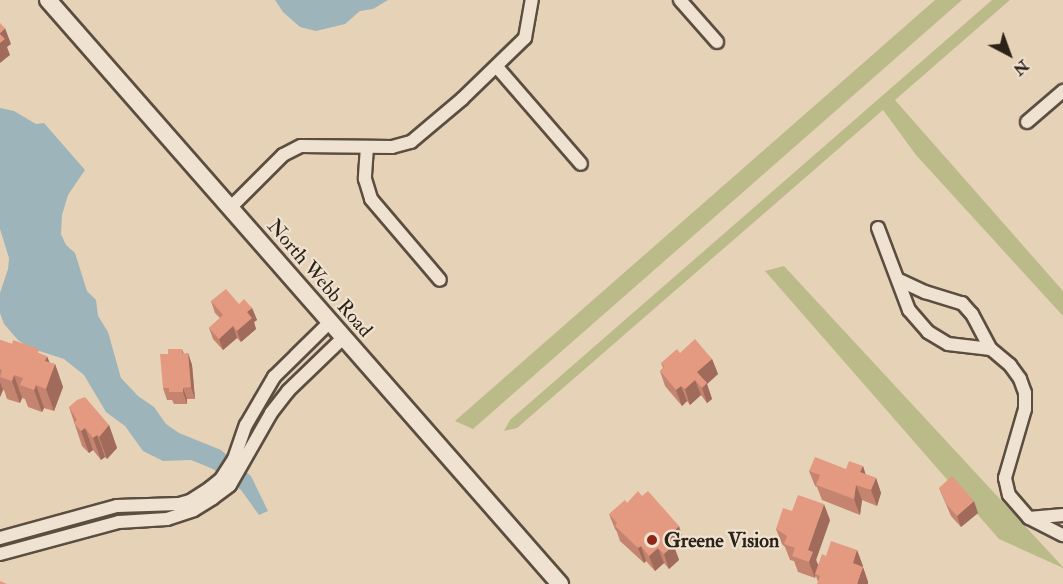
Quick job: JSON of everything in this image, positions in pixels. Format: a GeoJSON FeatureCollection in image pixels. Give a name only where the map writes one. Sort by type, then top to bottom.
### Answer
{"type":"FeatureCollection","features":[{"type":"Feature","properties":{"kind":"main road","name":"North Webb Road"},"geometry":{"type":"LineString","coordinates":[[48,0],[560,584]]}},
{"type":"Feature","properties":{"kind":"street"},"geometry":{"type":"LineString","coordinates":[[230,208],[283,155],[301,146],[392,147],[411,142],[497,67],[525,38],[532,0]]}},
{"type":"Feature","properties":{"kind":"street"},"geometry":{"type":"LineString","coordinates":[[680,0],[717,42]]}},
{"type":"Feature","properties":{"kind":"street"},"geometry":{"type":"LineString","coordinates":[[497,67],[581,164]]}},
{"type":"Feature","properties":{"kind":"street"},"geometry":{"type":"LineString","coordinates":[[1027,122],[1063,91]]}},
{"type":"Feature","properties":{"kind":"street"},"geometry":{"type":"LineString","coordinates":[[367,147],[366,179],[371,199],[440,280]]}},
{"type":"Feature","properties":{"kind":"street"},"geometry":{"type":"LineString","coordinates":[[878,228],[909,310],[928,332],[948,344],[991,349]]}},
{"type":"Feature","properties":{"kind":"street"},"geometry":{"type":"LineString","coordinates":[[899,280],[925,292],[962,303],[972,314],[991,349],[1010,365],[1020,379],[1025,393],[1025,409],[1005,478],[1009,495],[1029,518],[1063,535]]}},
{"type":"Feature","properties":{"kind":"street"},"geometry":{"type":"LineString","coordinates":[[239,461],[246,425],[264,391],[286,362],[330,322]]}},
{"type":"Feature","properties":{"kind":"street"},"geometry":{"type":"LineString","coordinates":[[0,554],[119,522],[174,517],[194,510],[226,482],[288,391],[344,337]]}},
{"type":"Feature","properties":{"kind":"street"},"geometry":{"type":"LineString","coordinates":[[0,538],[117,506],[179,504],[190,501],[226,482]]}},
{"type":"Feature","properties":{"kind":"street"},"geometry":{"type":"LineString","coordinates":[[1029,518],[1063,516]]}},
{"type":"Feature","properties":{"kind":"green space"},"geometry":{"type":"Polygon","coordinates":[[[935,0],[962,0],[473,429],[455,421],[935,0]]]}},
{"type":"Feature","properties":{"kind":"green space"},"geometry":{"type":"Polygon","coordinates":[[[992,0],[1010,0],[895,100],[1063,291],[1063,316],[916,155],[883,110],[517,428],[504,431],[510,420],[992,0]]]}},
{"type":"Feature","properties":{"kind":"green space"},"geometry":{"type":"Polygon","coordinates":[[[784,266],[1063,568],[999,539],[765,271],[784,266]]]}},
{"type":"Feature","properties":{"kind":"water"},"geometry":{"type":"Polygon","coordinates":[[[275,0],[388,0],[373,9],[360,11],[345,24],[316,31],[300,27],[283,12],[275,0]]]}},
{"type":"Feature","properties":{"kind":"water"},"geometry":{"type":"Polygon","coordinates":[[[0,108],[14,111],[36,124],[44,123],[85,170],[68,195],[62,215],[61,234],[66,245],[75,253],[87,291],[96,300],[98,316],[108,332],[121,378],[138,396],[154,407],[166,424],[179,433],[221,450],[251,476],[268,511],[259,515],[241,490],[213,469],[191,460],[163,461],[143,451],[125,426],[106,412],[84,375],[64,359],[30,348],[18,340],[4,324],[0,313],[0,293],[9,258],[0,229],[0,108]]]}},
{"type":"Feature","properties":{"kind":"building"},"geometry":{"type":"Polygon","coordinates":[[[0,23],[5,28],[0,33],[0,23]]]}},
{"type":"Feature","properties":{"kind":"building"},"geometry":{"type":"Polygon","coordinates":[[[226,289],[239,304],[244,299],[252,308],[247,312],[252,318],[237,331],[233,326],[219,339],[209,328],[223,315],[211,301],[226,289]]]}},
{"type":"Feature","properties":{"kind":"building"},"geometry":{"type":"Polygon","coordinates":[[[695,339],[712,359],[697,372],[707,383],[702,388],[695,380],[685,389],[681,386],[676,390],[660,371],[664,367],[661,363],[677,349],[680,353],[695,339]]]}},
{"type":"Feature","properties":{"kind":"building"},"geometry":{"type":"Polygon","coordinates":[[[0,340],[12,344],[13,340],[39,349],[38,353],[47,356],[45,361],[55,364],[46,389],[36,385],[34,390],[20,385],[23,378],[14,375],[12,381],[0,377],[2,370],[0,369],[0,340]]]}},
{"type":"Feature","properties":{"kind":"building"},"geometry":{"type":"Polygon","coordinates":[[[168,349],[182,349],[182,354],[188,353],[191,387],[183,388],[183,392],[169,392],[169,388],[163,388],[160,354],[168,354],[168,349]]]}},
{"type":"Feature","properties":{"kind":"building"},"geometry":{"type":"Polygon","coordinates":[[[85,397],[109,425],[99,437],[97,435],[93,438],[85,428],[81,431],[74,423],[77,420],[69,407],[85,397]]]}},
{"type":"Feature","properties":{"kind":"building"},"geometry":{"type":"Polygon","coordinates":[[[815,457],[846,469],[849,461],[863,466],[860,472],[876,478],[871,490],[856,485],[854,499],[816,485],[820,475],[809,471],[815,457]]]}},
{"type":"Feature","properties":{"kind":"building"},"geometry":{"type":"Polygon","coordinates":[[[952,476],[974,501],[957,516],[947,505],[939,488],[952,476]]]}},
{"type":"Feature","properties":{"kind":"building","name":"Greene Vision"},"geometry":{"type":"Polygon","coordinates":[[[638,491],[642,496],[648,491],[679,526],[667,537],[674,545],[664,554],[658,548],[649,556],[641,546],[638,548],[615,526],[617,523],[609,514],[625,500],[627,503],[638,491]]]}},
{"type":"Feature","properties":{"kind":"building"},"geometry":{"type":"Polygon","coordinates":[[[798,495],[824,504],[808,550],[813,552],[809,562],[792,556],[795,548],[784,544],[787,536],[776,529],[783,508],[792,511],[798,495]]]}},
{"type":"Feature","properties":{"kind":"building"},"geometry":{"type":"Polygon","coordinates":[[[831,541],[857,550],[853,563],[863,567],[857,584],[817,584],[820,576],[815,574],[822,554],[826,556],[831,541]]]}},
{"type":"Feature","properties":{"kind":"place","name":"Greene Vision"},"geometry":{"type":"Point","coordinates":[652,540]}}]}
